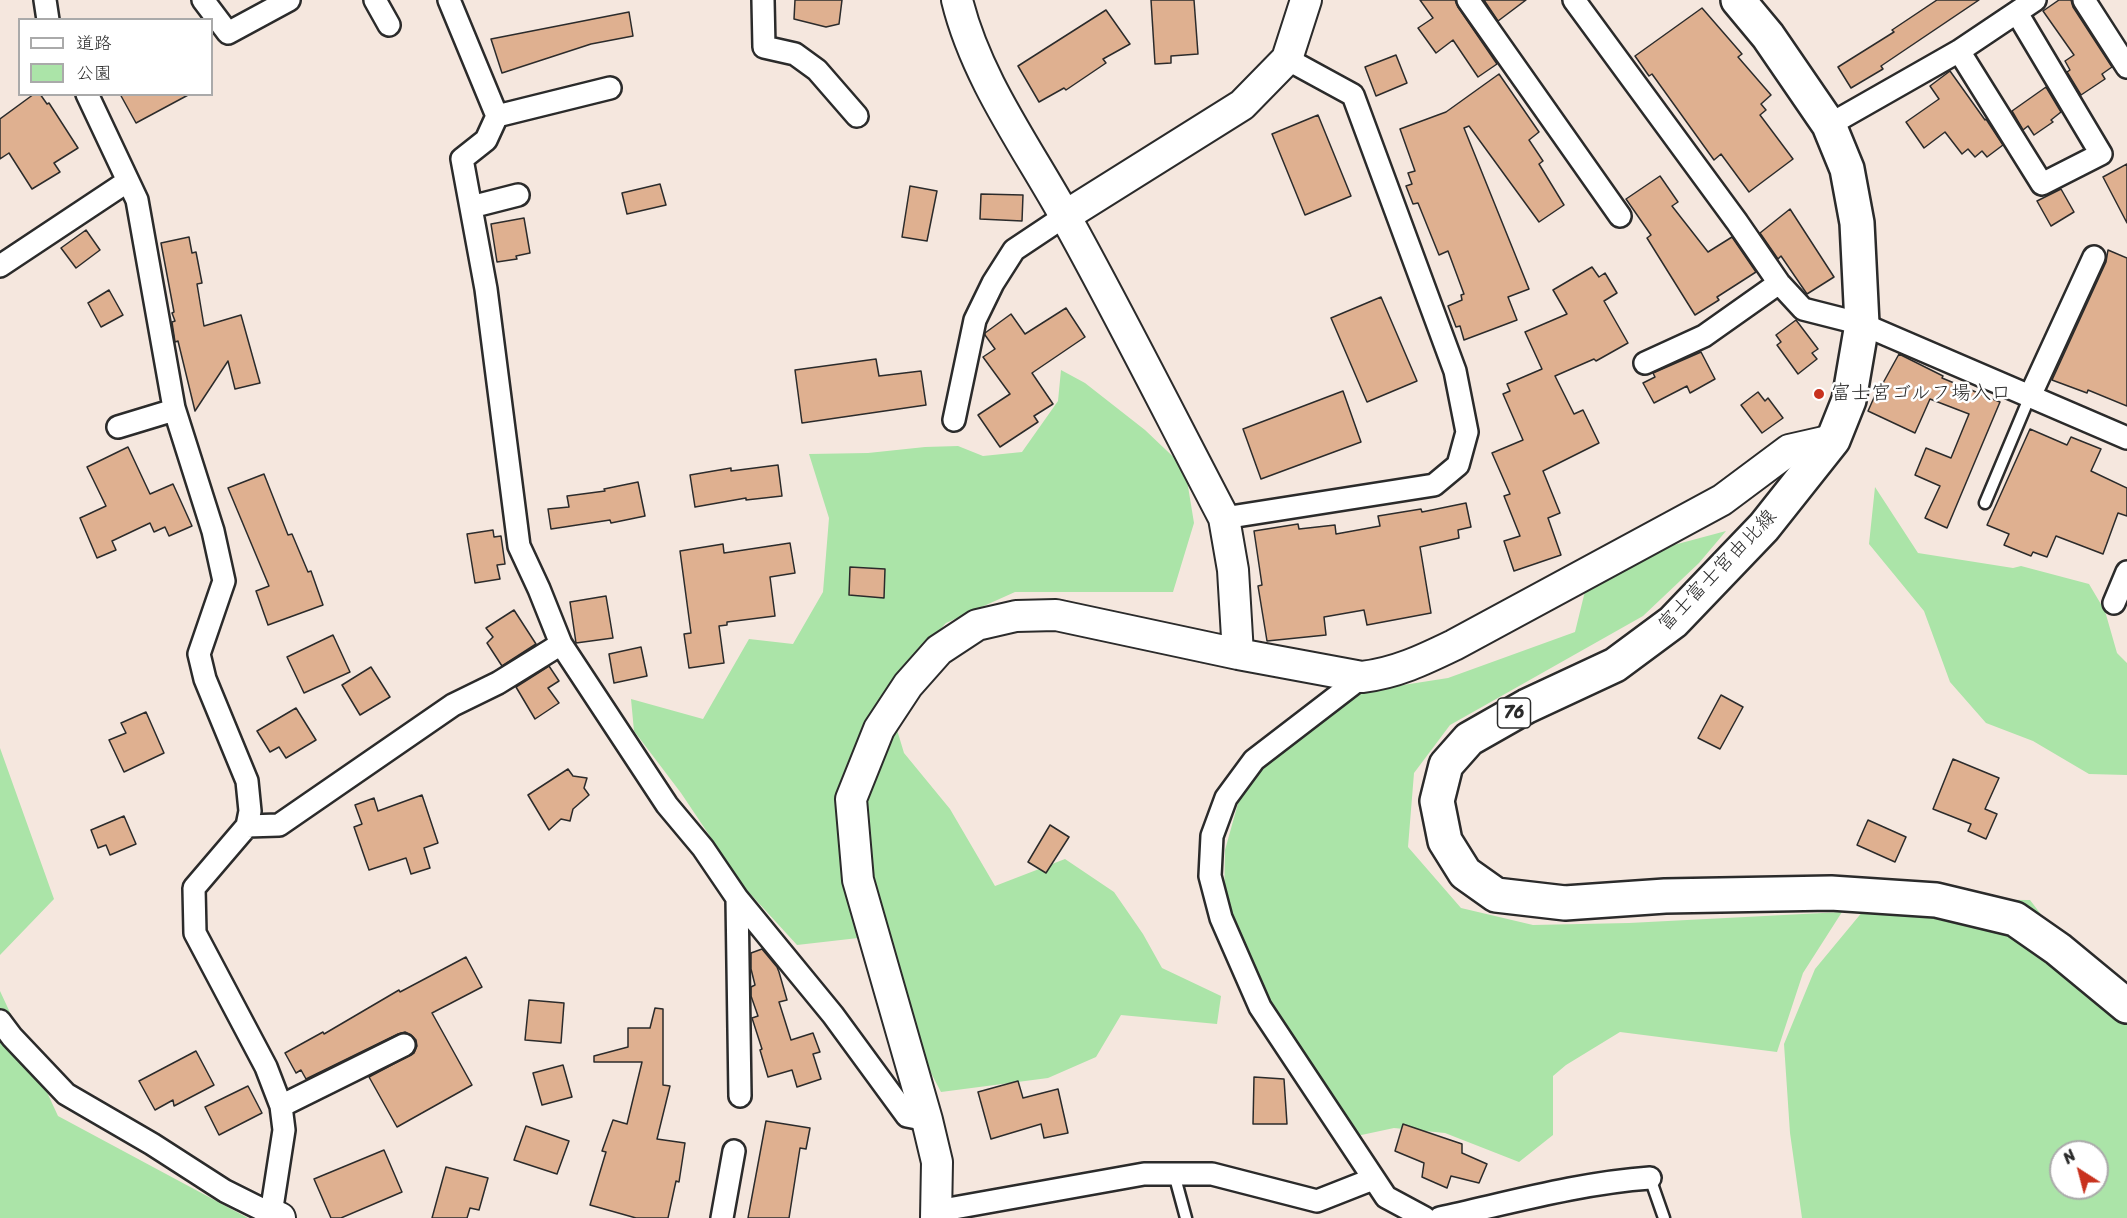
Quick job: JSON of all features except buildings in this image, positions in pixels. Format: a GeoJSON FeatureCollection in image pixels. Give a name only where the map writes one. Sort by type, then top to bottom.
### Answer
{"type":"FeatureCollection","features":[{"type":"Feature","properties":{"kind":"main road","name":"富士富士宮由比線"},"geometry":{"type":"LineString","coordinates":[[1738,0],[1768,36],[1829,125],[1847,169],[1857,223],[1862,324],[1849,400],[1833,440],[1764,527],[1673,622],[1615,665],[1527,706],[1469,739],[1446,765],[1437,801],[1445,841],[1465,873],[1496,895],[1565,903],[1665,896],[1831,893],[1936,900],[2014,919],[2058,949],[2127,1006]]}},
{"type":"Feature","properties":{"kind":"street"},"geometry":{"type":"LineString","coordinates":[[45,0],[48,18]]}},
{"type":"Feature","properties":{"kind":"street"},"geometry":{"type":"LineString","coordinates":[[203,0],[228,33],[289,0]]}},
{"type":"Feature","properties":{"kind":"street"},"geometry":{"type":"LineString","coordinates":[[375,0],[389,25]]}},
{"type":"Feature","properties":{"kind":"street"},"geometry":{"type":"LineString","coordinates":[[448,0],[497,116],[486,140],[462,159],[486,289],[519,546],[561,644],[667,805],[703,848],[737,898],[833,1015],[907,1116],[927,1120]]}},
{"type":"Feature","properties":{"kind":"street"},"geometry":{"type":"LineString","coordinates":[[763,0],[764,47],[795,54],[803,59],[817,70],[857,116]]}},
{"type":"Feature","properties":{"kind":"street"},"geometry":{"type":"LineString","coordinates":[[957,0],[962,21],[988,81],[1065,216],[1224,518],[1233,570],[1238,654]]}},
{"type":"Feature","properties":{"kind":"street"},"geometry":{"type":"LineString","coordinates":[[954,420],[975,320],[993,283],[1014,250],[1242,105],[1287,59],[1306,0]]}},
{"type":"Feature","properties":{"kind":"street"},"geometry":{"type":"LineString","coordinates":[[1468,0],[1620,216]]}},
{"type":"Feature","properties":{"kind":"street"},"geometry":{"type":"LineString","coordinates":[[1574,0],[1779,283],[1803,309],[1862,324],[2127,438]]}},
{"type":"Feature","properties":{"kind":"street"},"geometry":{"type":"LineString","coordinates":[[1829,125],[1959,51],[2036,0]]}},
{"type":"Feature","properties":{"kind":"street"},"geometry":{"type":"LineString","coordinates":[[2084,0],[2127,67]]}},
{"type":"Feature","properties":{"kind":"street"},"geometry":{"type":"LineString","coordinates":[[1959,51],[2042,184],[2101,154],[2017,13]]}},
{"type":"Feature","properties":{"kind":"street"},"geometry":{"type":"LineString","coordinates":[[1224,518],[1434,485],[1458,465],[1467,432],[1455,371],[1353,95],[1287,59]]}},
{"type":"Feature","properties":{"kind":"street"},"geometry":{"type":"LineString","coordinates":[[497,116],[610,88]]}},
{"type":"Feature","properties":{"kind":"street"},"geometry":{"type":"LineString","coordinates":[[0,1021],[12,1037],[66,1094],[152,1144],[225,1191],[276,1216],[284,1130],[281,1106],[266,1067],[195,933],[194,888],[247,826],[250,811],[247,781],[205,679],[199,654],[224,581],[213,531],[174,410],[137,200],[88,96]]}},
{"type":"Feature","properties":{"kind":"street"},"geometry":{"type":"LineString","coordinates":[[0,266],[128,181]]}},
{"type":"Feature","properties":{"kind":"street"},"geometry":{"type":"LineString","coordinates":[[471,207],[518,195]]}},
{"type":"Feature","properties":{"kind":"street"},"geometry":{"type":"LineString","coordinates":[[2030,396],[2094,257]]}},
{"type":"Feature","properties":{"kind":"street"},"geometry":{"type":"LineString","coordinates":[[1645,363],[1704,336],[1779,283]]}},
{"type":"Feature","properties":{"kind":"street"},"geometry":{"type":"LineString","coordinates":[[118,427],[174,410]]}},
{"type":"Feature","properties":{"kind":"street"},"geometry":{"type":"LineString","coordinates":[[1373,1179],[1317,1200],[1212,1174],[1144,1174],[936,1215],[937,1162],[858,880],[852,799],[879,729],[902,694],[939,650],[977,625],[1016,616],[1056,615],[1238,654],[1362,677],[1381,675],[1409,667],[1722,500],[1789,450],[1833,440]]}},
{"type":"Feature","properties":{"kind":"street"},"geometry":{"type":"LineString","coordinates":[[2114,603],[2127,572]]}},
{"type":"Feature","properties":{"kind":"street"},"geometry":{"type":"LineString","coordinates":[[247,826],[279,825],[453,705],[498,683],[561,644]]}},
{"type":"Feature","properties":{"kind":"street"},"geometry":{"type":"LineString","coordinates":[[1362,677],[1254,760],[1222,807],[1212,836],[1210,876],[1221,918],[1260,1007],[1386,1197],[1425,1218]]}},
{"type":"Feature","properties":{"kind":"street"},"geometry":{"type":"LineString","coordinates":[[737,898],[740,1096]]}},
{"type":"Feature","properties":{"kind":"street"},"geometry":{"type":"LineString","coordinates":[[281,1106],[404,1045]]}},
{"type":"Feature","properties":{"kind":"street"},"geometry":{"type":"LineString","coordinates":[[722,1218],[734,1151]]}},
{"type":"Feature","properties":{"kind":"street"},"geometry":{"type":"LineString","coordinates":[[1440,1218],[1624,1180],[1650,1178]]}},
{"type":"Feature","properties":{"kind":"lane"},"geometry":{"type":"LineString","coordinates":[[1985,503],[2030,396]]}},
{"type":"Feature","properties":{"kind":"lane"},"geometry":{"type":"LineString","coordinates":[[1174,1174],[1186,1218]]}},
{"type":"Feature","properties":{"kind":"lane"},"geometry":{"type":"LineString","coordinates":[[1650,1178],[1664,1218]]}},
{"type":"Feature","properties":{"kind":"green space"},"geometry":{"type":"Polygon","coordinates":[[[1061,370],[1085,383],[1145,430],[1185,468],[1194,523],[1173,592],[1015,592],[946,623],[885,690],[904,753],[950,809],[995,886],[1065,859],[1114,892],[1143,934],[1162,968],[1221,996],[1217,1024],[1121,1015],[1096,1057],[1048,1078],[941,1092],[913,1039],[867,937],[797,945],[744,887],[681,793],[634,731],[631,699],[703,719],[749,639],[793,644],[823,592],[829,518],[809,454],[868,453],[958,446],[983,456],[1022,452],[1058,401],[1061,370]]]}},
{"type":"Feature","properties":{"kind":"green space"},"geometry":{"type":"Polygon","coordinates":[[[1875,487],[1918,553],[2013,568],[2021,566],[2089,584],[2105,611],[2117,653],[2127,663],[2127,775],[2089,774],[2033,741],[1986,723],[1950,682],[1924,611],[1869,544],[1875,487]]]}},
{"type":"Feature","properties":{"kind":"green space"},"geometry":{"type":"Polygon","coordinates":[[[1726,531],[1699,563],[1643,616],[1450,725],[1414,773],[1408,847],[1461,908],[1533,925],[1629,923],[1842,912],[1803,973],[1777,1052],[1620,1032],[1566,1065],[1553,1076],[1553,1135],[1519,1162],[1445,1133],[1394,1128],[1352,1137],[1298,1056],[1261,989],[1224,906],[1225,850],[1242,789],[1287,740],[1352,693],[1448,678],[1575,632],[1587,583],[1655,550],[1726,531]]]}},
{"type":"Feature","properties":{"kind":"green space"},"geometry":{"type":"Polygon","coordinates":[[[0,748],[54,899],[0,955],[0,748]]]}},
{"type":"Feature","properties":{"kind":"green space"},"geometry":{"type":"Polygon","coordinates":[[[1873,899],[2030,900],[2084,971],[2127,985],[2127,1218],[1802,1218],[1790,1133],[1784,1044],[1815,969],[1873,899]]]}},
{"type":"Feature","properties":{"kind":"green space"},"geometry":{"type":"Polygon","coordinates":[[[0,991],[58,1116],[248,1218],[0,1218],[0,991]]]}},
{"type":"Feature","properties":{"kind":"place","name":"富士宮ゴルフ場入口"},"geometry":{"type":"Point","coordinates":[1819,394]}}]}
